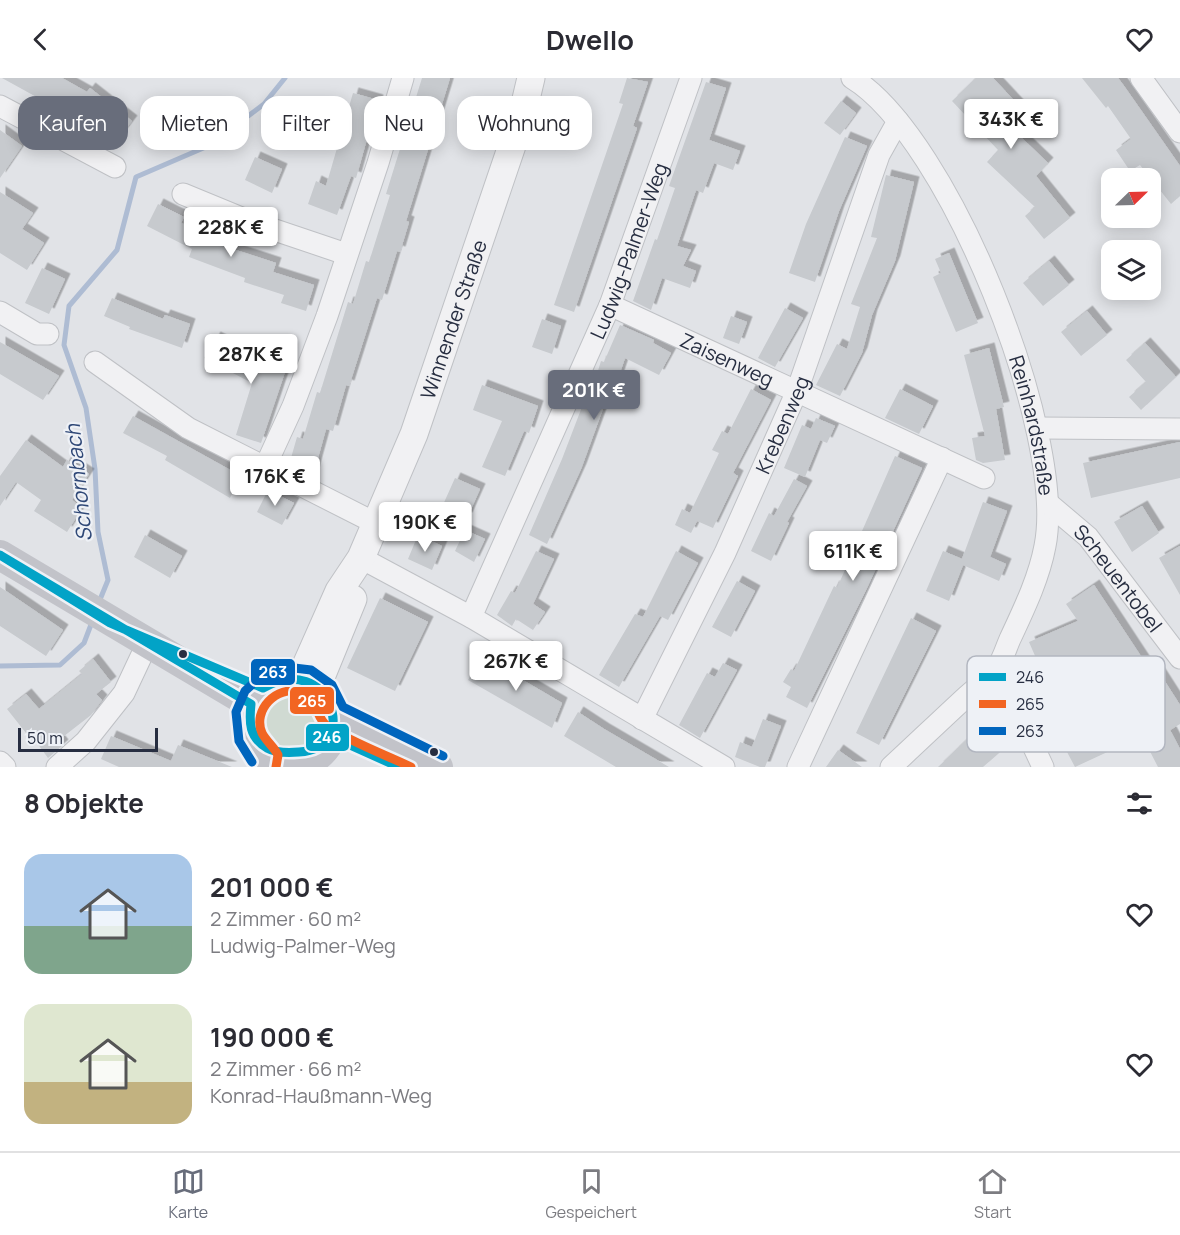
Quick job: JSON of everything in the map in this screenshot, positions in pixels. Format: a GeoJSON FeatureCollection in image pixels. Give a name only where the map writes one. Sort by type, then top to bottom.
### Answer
{"type":"FeatureCollection","features":[{"type":"Feature","properties":{"kind":"main road"},"geometry":{"type":"LineString","coordinates":[[0,555],[147,644],[257,696]]}},
{"type":"Feature","properties":{"kind":"main road"},"geometry":{"type":"LineString","coordinates":[[110,623],[257,696]]}},
{"type":"Feature","properties":{"kind":"main road"},"geometry":{"type":"LineString","coordinates":[[287,678],[309,683],[326,695],[333,727],[324,750],[313,760],[299,765],[274,764],[251,740],[248,728],[257,696],[287,678]]}},
{"type":"Feature","properties":{"kind":"main road"},"geometry":{"type":"LineString","coordinates":[[333,727],[399,767]]}},
{"type":"Feature","properties":{"kind":"main road"},"geometry":{"type":"LineString","coordinates":[[333,727],[438,767]]}},
{"type":"Feature","properties":{"kind":"street"},"geometry":{"type":"LineString","coordinates":[[265,468],[293,406],[320,336],[378,163],[403,78]]}},
{"type":"Feature","properties":{"kind":"street","name":"Winnender Straße"},"geometry":{"type":"LineString","coordinates":[[309,683],[362,577],[361,558],[414,434],[522,116],[531,78]]}},
{"type":"Feature","properties":{"kind":"street","name":"Ludwig-Palmer-Weg"},"geometry":{"type":"LineString","coordinates":[[471,617],[610,305],[691,78]]}},
{"type":"Feature","properties":{"kind":"street","name":"Reinhardstraße"},"geometry":{"type":"LineString","coordinates":[[852,78],[898,122],[943,190],[986,274],[1016,348],[1038,428],[1049,504],[1045,545],[1031,592],[1002,656]]}},
{"type":"Feature","properties":{"kind":"street"},"geometry":{"type":"LineString","coordinates":[[1141,78],[1180,132]]}},
{"type":"Feature","properties":{"kind":"street"},"geometry":{"type":"LineString","coordinates":[[0,106],[115,167]]}},
{"type":"Feature","properties":{"kind":"street","name":"Krebenweg"},"geometry":{"type":"LineString","coordinates":[[642,719],[725,553],[797,391],[879,154],[898,122]]}},
{"type":"Feature","properties":{"kind":"street"},"geometry":{"type":"LineString","coordinates":[[183,194],[251,222],[346,254]]}},
{"type":"Feature","properties":{"kind":"street","name":"Zaisenweg"},"geometry":{"type":"LineString","coordinates":[[610,305],[984,478]]}},
{"type":"Feature","properties":{"kind":"street"},"geometry":{"type":"LineString","coordinates":[[0,312],[37,334],[48,334]]}},
{"type":"Feature","properties":{"kind":"street"},"geometry":{"type":"LineString","coordinates":[[95,362],[188,428],[375,523]]}},
{"type":"Feature","properties":{"kind":"street"},"geometry":{"type":"LineString","coordinates":[[1038,428],[1180,429]]}},
{"type":"Feature","properties":{"kind":"street"},"geometry":{"type":"LineString","coordinates":[[798,767],[942,458]]}},
{"type":"Feature","properties":{"kind":"street","name":"Scheuentobel"},"geometry":{"type":"LineString","coordinates":[[1049,504],[1088,537],[1180,658]]}},
{"type":"Feature","properties":{"kind":"street"},"geometry":{"type":"LineString","coordinates":[[361,558],[471,617],[724,767]]}},
{"type":"Feature","properties":{"kind":"street"},"geometry":{"type":"LineString","coordinates":[[57,767],[86,741],[124,693],[147,644]]}},
{"type":"Feature","properties":{"kind":"street","name":"Reinhardstraße"},"geometry":{"type":"LineString","coordinates":[[891,767],[967,696]]}},
{"type":"Feature","properties":{"kind":"street"},"geometry":{"type":"LineString","coordinates":[[1036,752],[1043,767]]}},
{"type":"Feature","properties":{"kind":"street"},"geometry":{"type":"LineString","coordinates":[[0,762],[5,767]]}},
{"type":"Feature","properties":{"kind":"shaded area"},"geometry":{"type":"Polygon","coordinates":[[[285,691],[297,691],[313,700],[320,710],[322,722],[320,734],[313,744],[297,753],[285,753],[274,748],[265,739],[260,728],[260,716],[265,705],[274,696],[285,691]]]}},
{"type":"Feature","properties":{"kind":"building"},"geometry":{"type":"Polygon","coordinates":[[[2,78],[62,78],[87,92],[90,88],[100,96],[35,96],[2,78]]]}},
{"type":"Feature","properties":{"kind":"building"},"geometry":{"type":"Polygon","coordinates":[[[422,78],[450,78],[444,96],[416,96],[422,78]]]}},
{"type":"Feature","properties":{"kind":"building"},"geometry":{"type":"Polygon","coordinates":[[[627,78],[648,82],[633,126],[637,128],[574,312],[554,305],[623,104],[619,103],[627,78]]]}},
{"type":"Feature","properties":{"kind":"building"},"geometry":{"type":"Polygon","coordinates":[[[976,78],[993,78],[1021,108],[1006,123],[1048,163],[1036,176],[1070,218],[1044,239],[1025,216],[1035,207],[987,162],[998,150],[952,101],[976,78]]]}},
{"type":"Feature","properties":{"kind":"building"},"geometry":{"type":"Polygon","coordinates":[[[1082,78],[1118,78],[1124,86],[1180,166],[1180,196],[1171,204],[1161,191],[1161,168],[1142,168],[1140,165],[1128,168],[1116,150],[1131,139],[1108,106],[1106,108],[1082,78]]]}},
{"type":"Feature","properties":{"kind":"building"},"geometry":{"type":"Polygon","coordinates":[[[706,82],[726,88],[709,140],[740,151],[733,170],[714,163],[703,193],[696,190],[677,246],[691,250],[683,266],[696,271],[690,288],[662,278],[651,310],[633,301],[675,188],[669,186],[706,82]]]}},
{"type":"Feature","properties":{"kind":"building"},"geometry":{"type":"Polygon","coordinates":[[[353,93],[364,96],[364,150],[356,178],[351,176],[337,215],[308,204],[316,181],[326,186],[336,150],[352,150],[353,93]]]}},
{"type":"Feature","properties":{"kind":"building"},"geometry":{"type":"Polygon","coordinates":[[[841,101],[856,113],[840,135],[824,123],[841,101]]]}},
{"type":"Feature","properties":{"kind":"building"},"geometry":{"type":"Polygon","coordinates":[[[0,130],[18,143],[19,150],[0,178],[0,130]]]}},
{"type":"Feature","properties":{"kind":"building"},"geometry":{"type":"Polygon","coordinates":[[[845,137],[867,146],[839,211],[815,282],[789,273],[806,224],[845,137]]]}},
{"type":"Feature","properties":{"kind":"building"},"geometry":{"type":"Polygon","coordinates":[[[400,150],[428,150],[406,221],[409,222],[400,252],[397,251],[382,300],[377,298],[349,386],[346,385],[333,431],[326,429],[313,476],[289,465],[297,437],[303,439],[317,392],[320,393],[348,302],[353,304],[366,261],[369,262],[390,195],[386,194],[400,150]]]}},
{"type":"Feature","properties":{"kind":"building"},"geometry":{"type":"Polygon","coordinates":[[[255,157],[282,169],[272,193],[245,180],[255,157]]]}},
{"type":"Feature","properties":{"kind":"building"},"geometry":{"type":"Polygon","coordinates":[[[886,175],[914,182],[895,261],[872,315],[862,353],[840,396],[816,385],[837,344],[847,349],[860,307],[851,304],[877,238],[871,237],[886,175]]]}},
{"type":"Feature","properties":{"kind":"building"},"geometry":{"type":"Polygon","coordinates":[[[0,192],[33,213],[22,229],[44,243],[27,270],[0,253],[0,192]]]}},
{"type":"Feature","properties":{"kind":"building"},"geometry":{"type":"Polygon","coordinates":[[[158,204],[184,217],[181,223],[235,243],[233,249],[276,263],[273,272],[314,285],[306,311],[281,303],[284,295],[244,282],[245,278],[189,257],[192,249],[147,226],[158,204]]]}},
{"type":"Feature","properties":{"kind":"building"},"geometry":{"type":"Polygon","coordinates":[[[949,253],[978,323],[956,332],[933,277],[941,273],[935,259],[949,253]]]}},
{"type":"Feature","properties":{"kind":"building"},"geometry":{"type":"Polygon","coordinates":[[[1049,261],[1069,285],[1043,306],[1023,283],[1049,261]]]}},
{"type":"Feature","properties":{"kind":"building"},"geometry":{"type":"Polygon","coordinates":[[[42,268],[65,279],[49,314],[25,303],[42,268]]]}},
{"type":"Feature","properties":{"kind":"building"},"geometry":{"type":"Polygon","coordinates":[[[112,298],[163,319],[165,315],[190,324],[182,348],[129,329],[130,327],[104,316],[112,298]]]}},
{"type":"Feature","properties":{"kind":"building"},"geometry":{"type":"Polygon","coordinates":[[[785,308],[803,318],[775,367],[758,358],[785,308]]]}},
{"type":"Feature","properties":{"kind":"building"},"geometry":{"type":"Polygon","coordinates":[[[1087,311],[1107,335],[1081,356],[1061,332],[1087,311]]]}},
{"type":"Feature","properties":{"kind":"building"},"geometry":{"type":"Polygon","coordinates":[[[731,316],[747,322],[739,344],[723,338],[731,316]]]}},
{"type":"Feature","properties":{"kind":"building"},"geometry":{"type":"Polygon","coordinates":[[[542,319],[561,326],[552,354],[532,347],[542,319]]]}},
{"type":"Feature","properties":{"kind":"building"},"geometry":{"type":"Polygon","coordinates":[[[620,325],[654,340],[653,343],[671,353],[659,375],[625,358],[612,396],[608,395],[581,469],[547,544],[529,535],[585,399],[589,400],[601,361],[604,362],[620,325]]]}},
{"type":"Feature","properties":{"kind":"building"},"geometry":{"type":"Polygon","coordinates":[[[215,337],[259,358],[287,366],[261,443],[236,435],[252,383],[204,358],[215,337]]]}},
{"type":"Feature","properties":{"kind":"building"},"geometry":{"type":"Polygon","coordinates":[[[0,342],[59,376],[43,400],[0,374],[0,342]]]}},
{"type":"Feature","properties":{"kind":"building"},"geometry":{"type":"Polygon","coordinates":[[[1145,343],[1176,377],[1141,410],[1129,397],[1146,382],[1126,360],[1145,343]]]}},
{"type":"Feature","properties":{"kind":"building"},"geometry":{"type":"Polygon","coordinates":[[[989,348],[1004,407],[996,409],[1005,460],[983,463],[976,460],[972,438],[985,436],[964,355],[989,348]]]}},
{"type":"Feature","properties":{"kind":"building"},"geometry":{"type":"Polygon","coordinates":[[[482,385],[538,406],[529,433],[524,431],[505,476],[482,467],[502,421],[473,410],[482,385]]]}},
{"type":"Feature","properties":{"kind":"building"},"geometry":{"type":"Polygon","coordinates":[[[751,389],[771,400],[733,473],[738,476],[713,528],[697,521],[691,533],[675,525],[682,509],[690,513],[719,453],[712,450],[722,431],[728,434],[751,389]]]}},
{"type":"Feature","properties":{"kind":"building"},"geometry":{"type":"Polygon","coordinates":[[[900,389],[933,406],[919,434],[885,418],[900,389]]]}},
{"type":"Feature","properties":{"kind":"building"},"geometry":{"type":"Polygon","coordinates":[[[133,416],[241,476],[230,498],[165,460],[167,456],[123,433],[133,416]]]}},
{"type":"Feature","properties":{"kind":"building"},"geometry":{"type":"Polygon","coordinates":[[[816,418],[835,426],[827,443],[820,440],[805,477],[784,468],[802,425],[811,429],[816,418]]]}},
{"type":"Feature","properties":{"kind":"building"},"geometry":{"type":"Polygon","coordinates":[[[26,440],[63,467],[67,460],[89,474],[72,500],[82,508],[67,532],[34,511],[41,500],[16,482],[0,506],[0,476],[26,440]]]}},
{"type":"Feature","properties":{"kind":"building"},"geometry":{"type":"Polygon","coordinates":[[[1180,442],[1180,478],[1091,498],[1083,463],[1180,442]]]}},
{"type":"Feature","properties":{"kind":"building"},"geometry":{"type":"Polygon","coordinates":[[[895,456],[922,468],[866,590],[807,708],[786,697],[791,687],[783,682],[791,669],[794,671],[834,586],[837,588],[895,456]]]}},
{"type":"Feature","properties":{"kind":"building"},"geometry":{"type":"Polygon","coordinates":[[[455,478],[480,489],[467,518],[442,507],[455,478]]]}},
{"type":"Feature","properties":{"kind":"building"},"geometry":{"type":"Polygon","coordinates":[[[794,479],[807,486],[787,522],[789,523],[771,561],[751,551],[769,513],[774,516],[794,479]]]}},
{"type":"Feature","properties":{"kind":"building"},"geometry":{"type":"Polygon","coordinates":[[[268,490],[294,503],[282,525],[257,512],[268,490]]]}},
{"type":"Feature","properties":{"kind":"building"},"geometry":{"type":"Polygon","coordinates":[[[983,502],[1007,511],[990,557],[1006,564],[999,581],[963,565],[949,601],[926,591],[943,551],[962,559],[983,502]]]}},
{"type":"Feature","properties":{"kind":"building"},"geometry":{"type":"Polygon","coordinates":[[[1142,506],[1159,533],[1132,552],[1114,522],[1142,506]]]}},
{"type":"Feature","properties":{"kind":"building"},"geometry":{"type":"Polygon","coordinates":[[[465,530],[485,539],[474,562],[455,551],[465,530]]]}},
{"type":"Feature","properties":{"kind":"building"},"geometry":{"type":"Polygon","coordinates":[[[145,535],[182,556],[170,578],[134,557],[145,535]]]}},
{"type":"Feature","properties":{"kind":"building"},"geometry":{"type":"Polygon","coordinates":[[[418,535],[442,546],[432,570],[408,559],[418,535]]]}},
{"type":"Feature","properties":{"kind":"building"},"geometry":{"type":"Polygon","coordinates":[[[1180,546],[1180,595],[1159,558],[1180,546]]]}},
{"type":"Feature","properties":{"kind":"building"},"geometry":{"type":"Polygon","coordinates":[[[536,551],[554,559],[533,604],[545,612],[533,630],[516,619],[512,626],[497,615],[511,591],[515,593],[536,551]]]}},
{"type":"Feature","properties":{"kind":"building"},"geometry":{"type":"Polygon","coordinates":[[[676,551],[698,563],[668,620],[660,616],[619,687],[599,675],[635,614],[643,617],[676,551]]]}},
{"type":"Feature","properties":{"kind":"building"},"geometry":{"type":"Polygon","coordinates":[[[737,581],[755,591],[731,637],[712,627],[737,581]]]}},
{"type":"Feature","properties":{"kind":"building"},"geometry":{"type":"Polygon","coordinates":[[[1094,585],[1141,656],[1035,656],[1029,642],[1078,621],[1066,604],[1094,585]]]}},
{"type":"Feature","properties":{"kind":"building"},"geometry":{"type":"Polygon","coordinates":[[[0,587],[63,630],[46,656],[0,626],[0,587]]]}},
{"type":"Feature","properties":{"kind":"building"},"geometry":{"type":"Polygon","coordinates":[[[380,598],[428,622],[395,691],[347,668],[380,598]]]}},
{"type":"Feature","properties":{"kind":"building"},"geometry":{"type":"Polygon","coordinates":[[[911,618],[936,631],[879,745],[856,733],[911,618]]]}},
{"type":"Feature","properties":{"kind":"building"},"geometry":{"type":"Polygon","coordinates":[[[482,656],[562,703],[552,728],[468,680],[482,656]]]}},
{"type":"Feature","properties":{"kind":"building"},"geometry":{"type":"Polygon","coordinates":[[[93,659],[111,682],[96,694],[102,700],[91,715],[59,740],[63,745],[48,758],[29,732],[26,733],[7,709],[26,694],[39,709],[82,674],[79,671],[93,659]]]}},
{"type":"Feature","properties":{"kind":"building"},"geometry":{"type":"Polygon","coordinates":[[[723,663],[737,670],[700,738],[679,725],[707,673],[715,677],[723,663]]]}},
{"type":"Feature","properties":{"kind":"building"},"geometry":{"type":"Polygon","coordinates":[[[1165,682],[1180,705],[1180,724],[1170,730],[1180,749],[1180,767],[1158,767],[1150,752],[1165,752],[1165,682]]]}},
{"type":"Feature","properties":{"kind":"building"},"geometry":{"type":"Polygon","coordinates":[[[578,712],[669,767],[616,767],[564,736],[578,712]]]}},
{"type":"Feature","properties":{"kind":"building"},"geometry":{"type":"Polygon","coordinates":[[[763,719],[781,726],[765,767],[760,767],[735,757],[740,742],[752,747],[763,719]]]}},
{"type":"Feature","properties":{"kind":"building"},"geometry":{"type":"Polygon","coordinates":[[[111,736],[171,761],[178,745],[232,767],[119,767],[101,759],[111,736]]]}},
{"type":"Feature","properties":{"kind":"building"},"geometry":{"type":"Polygon","coordinates":[[[967,739],[967,752],[1000,752],[983,767],[938,767],[967,739]]]}},
{"type":"Feature","properties":{"kind":"building"},"geometry":{"type":"Polygon","coordinates":[[[838,750],[862,767],[826,767],[838,750]]]}},
{"type":"Feature","properties":{"kind":"building"},"geometry":{"type":"Polygon","coordinates":[[[1067,752],[1107,752],[1075,767],[1067,752]]]}},
{"type":"Feature","properties":{"kind":"waterway","name":"Schornbach"},"geometry":{"type":"LineString","coordinates":[[99,602],[108,580],[98,532],[95,469],[86,408],[64,345],[69,306],[117,250],[136,177],[208,146],[264,104],[285,78]]}},
{"type":"Feature","properties":{"kind":"waterway","name":"Schornbach"},"geometry":{"type":"LineString","coordinates":[[0,666],[60,665],[84,643],[92,622]]}},
{"type":"Feature","properties":{"kind":"transit line","name":"246"},"geometry":{"type":"LineString","coordinates":[[0,555],[126,630],[110,623],[0,555]]}},
{"type":"Feature","properties":{"kind":"transit line","name":"246"},"geometry":{"type":"LineString","coordinates":[[126,630],[263,688],[286,680],[306,682],[320,691],[330,705],[333,720],[329,735],[318,747],[299,752],[282,752],[267,748],[257,739],[252,729],[251,704],[126,630]]}},
{"type":"Feature","properties":{"kind":"transit line","name":"263"},"geometry":{"type":"LineString","coordinates":[[252,762],[239,741],[236,712],[245,691],[260,677],[286,667],[311,670],[332,685],[343,707],[443,756]]}},
{"type":"Feature","properties":{"kind":"transit line","name":"265"},"geometry":{"type":"LineString","coordinates":[[276,767],[278,755],[262,733],[260,716],[275,696],[291,691],[300,692],[310,698],[328,727],[411,767]]}},
{"type":"Feature","properties":{"kind":"transit line","name":"246"},"geometry":{"type":"LineString","coordinates":[[332,737],[399,767]]}}]}
